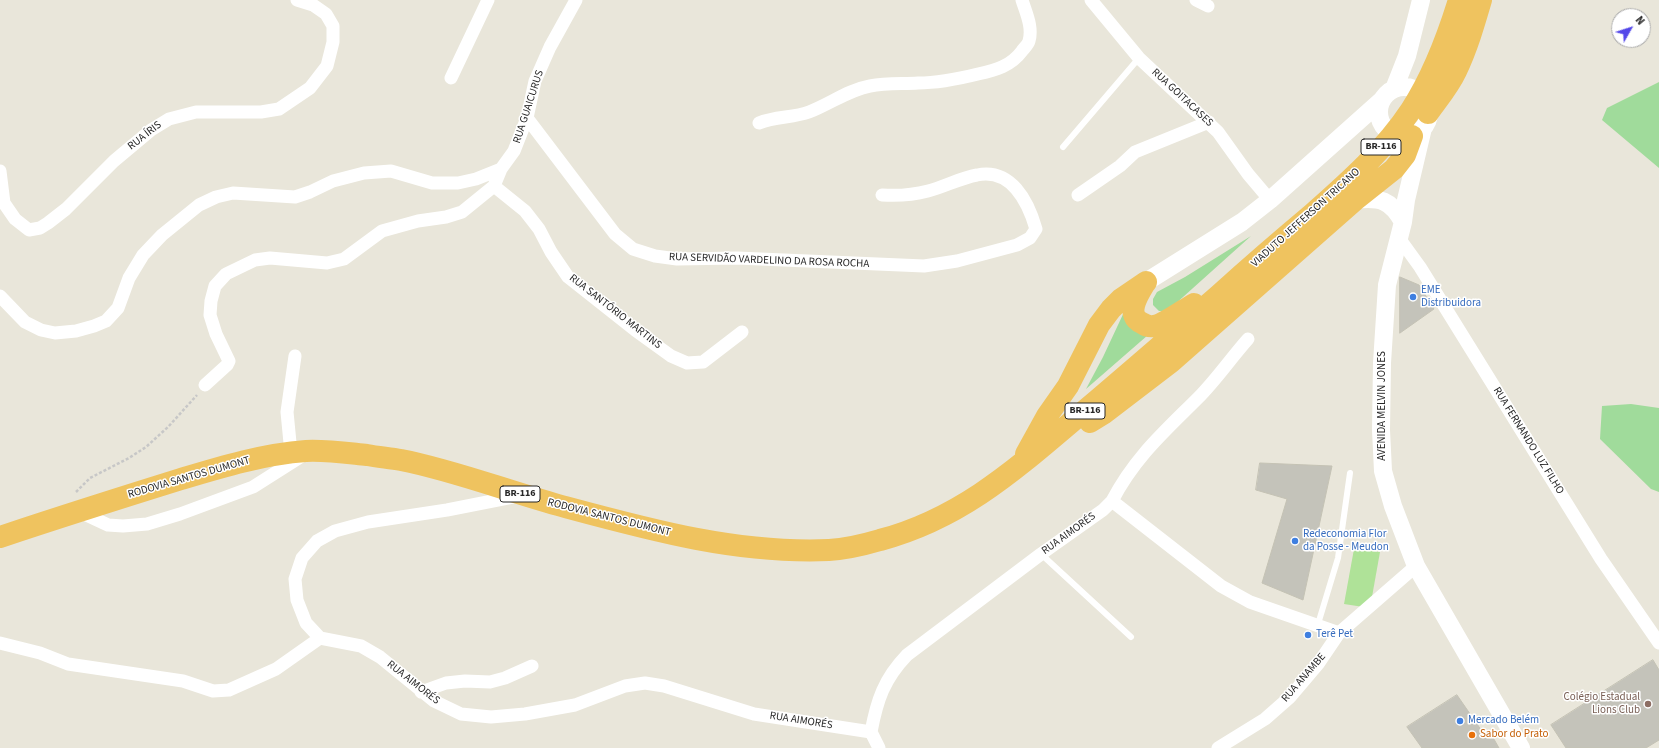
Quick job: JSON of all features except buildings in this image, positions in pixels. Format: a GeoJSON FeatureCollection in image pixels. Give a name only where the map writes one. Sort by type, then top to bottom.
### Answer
{"type":"FeatureCollection","features":[{"type":"Feature","properties":{"kind":"highway","name":"VIADUTO JEFFERSON TRICANO"},"geometry":{"type":"LineString","coordinates":[[1224,290],[1351,178],[1390,137],[1410,112],[1431,75],[1447,40],[1459,0]]}},
{"type":"Feature","properties":{"kind":"highway"},"geometry":{"type":"LineString","coordinates":[[1019,466],[1103,414],[1142,385],[1355,200],[1394,169],[1405,155],[1421,125],[1456,72],[1470,38],[1482,0]]}},
{"type":"Feature","properties":{"kind":"highway"},"geometry":{"type":"LineString","coordinates":[[1019,466],[1047,416],[1068,386],[1099,325],[1121,299],[1146,282]]}},
{"type":"Feature","properties":{"kind":"highway"},"geometry":{"type":"LineString","coordinates":[[1146,282],[1134,304],[1134,314],[1139,322],[1154,326],[1193,304],[1224,290]]}},
{"type":"Feature","properties":{"kind":"highway","name":"RODOVIA SANTOS DUMONT"},"geometry":{"type":"LineString","coordinates":[[0,537],[72,512],[223,467],[300,452],[344,452],[402,460],[523,495],[663,532],[743,547],[776,550],[833,550],[873,542],[927,525],[956,510],[988,490],[1019,466],[1150,355],[1224,290]]}},
{"type":"Feature","properties":{"kind":"street","name":"RUA ÍRIS"},"geometry":{"type":"LineString","coordinates":[[0,171],[4,203],[15,219],[29,230],[40,228],[66,209],[114,162],[151,130],[169,119],[196,112],[260,112],[279,109],[310,88],[327,66],[333,42],[333,26],[326,14],[313,5],[298,0]]}},
{"type":"Feature","properties":{"kind":"street"},"geometry":{"type":"LineString","coordinates":[[451,78],[488,0]]}},
{"type":"Feature","properties":{"kind":"street","name":"RUA GUAICURUS"},"geometry":{"type":"LineString","coordinates":[[494,186],[501,169],[514,151],[527,118],[535,81],[550,47],[576,0]]}},
{"type":"Feature","properties":{"kind":"street"},"geometry":{"type":"LineString","coordinates":[[759,123],[809,112],[848,92],[868,86],[953,81],[996,70],[1009,64],[1019,55],[1029,42],[1030,28],[1022,0]]}},
{"type":"Feature","properties":{"kind":"street","name":"RUA GOITACASES"},"geometry":{"type":"LineString","coordinates":[[1091,0],[1139,58],[1218,132],[1248,174],[1270,200]]}},
{"type":"Feature","properties":{"kind":"street"},"geometry":{"type":"LineString","coordinates":[[1196,0],[1208,6]]}},
{"type":"Feature","properties":{"kind":"street"},"geometry":{"type":"LineString","coordinates":[[1406,200],[1394,169],[1390,105],[1407,56],[1420,0]]}},
{"type":"Feature","properties":{"kind":"street"},"geometry":{"type":"LineString","coordinates":[[1146,282],[1223,234],[1270,200],[1353,125],[1390,105],[1417,92],[1423,97],[1427,104],[1421,125],[1398,136],[1390,105]]}},
{"type":"Feature","properties":{"kind":"street","name":"RUA SERVIDÃO VARDELINO DA ROSA ROCHA"},"geometry":{"type":"LineString","coordinates":[[527,118],[615,234],[633,248],[654,256],[677,259],[737,258],[924,266],[957,261],[1025,242],[1030,238],[1036,228],[1032,216],[1020,193],[1010,182],[1000,175],[978,175],[928,191],[895,196],[882,195]]}},
{"type":"Feature","properties":{"kind":"street"},"geometry":{"type":"LineString","coordinates":[[1078,195],[1120,166],[1136,152],[1209,122]]}},
{"type":"Feature","properties":{"kind":"street","name":"AVENIDA MELVIN JONES"},"geometry":{"type":"LineString","coordinates":[[1421,125],[1401,230],[1388,285],[1382,378],[1381,430],[1383,471],[1393,506],[1416,566],[1521,748]]}},
{"type":"Feature","properties":{"kind":"street"},"geometry":{"type":"LineString","coordinates":[[0,296],[25,322],[41,330],[55,333],[76,331],[106,321],[118,308],[129,278],[143,255],[162,235],[199,205],[216,197],[233,193],[295,197],[310,192],[332,181],[364,173],[391,172],[432,183],[458,183],[476,179],[501,169]]}},
{"type":"Feature","properties":{"kind":"street"},"geometry":{"type":"LineString","coordinates":[[205,385],[223,370],[229,361],[216,334],[210,315],[211,301],[216,286],[226,274],[255,260],[270,258],[327,263],[344,258],[382,231],[418,221],[446,217],[462,212],[494,186]]}},
{"type":"Feature","properties":{"kind":"street","name":"RUA SANTÓRIO MARTINS"},"geometry":{"type":"LineString","coordinates":[[494,186],[525,211],[539,229],[551,252],[568,277],[635,330],[671,356],[687,363],[703,362],[742,332]]}},
{"type":"Feature","properties":{"kind":"street"},"geometry":{"type":"LineString","coordinates":[[1355,200],[1370,198],[1385,202],[1398,211],[1401,230]]}},
{"type":"Feature","properties":{"kind":"street","name":"RUA FERNANDO LUZ FILHO"},"geometry":{"type":"LineString","coordinates":[[1401,230],[1420,267],[1601,559],[1659,643]]}},
{"type":"Feature","properties":{"kind":"street"},"geometry":{"type":"LineString","coordinates":[[1248,339],[1199,397],[1144,451],[1120,485],[1112,501],[1221,586],[1250,602],[1318,624],[1339,633]]}},
{"type":"Feature","properties":{"kind":"street"},"geometry":{"type":"LineString","coordinates":[[72,512],[108,525],[123,526],[147,524],[180,514],[253,487],[300,452],[287,412],[295,356]]}},
{"type":"Feature","properties":{"kind":"street"},"geometry":{"type":"LineString","coordinates":[[0,643],[40,653],[68,664],[183,681],[213,691],[229,690],[276,669],[320,638],[306,623],[297,600],[295,579],[302,558],[317,541],[335,531],[368,522],[447,510],[523,495]]}},
{"type":"Feature","properties":{"kind":"street","name":"RUA AIMORÉS"},"geometry":{"type":"LineString","coordinates":[[320,638],[361,646],[380,657],[421,692],[434,701],[461,714],[491,717],[525,714],[575,706],[625,686],[645,683],[664,686],[754,714],[871,732],[876,708],[886,684],[898,664],[907,655],[1041,554],[1103,510],[1112,501]]}},
{"type":"Feature","properties":{"kind":"street","name":"RUA ANAMBE"},"geometry":{"type":"LineString","coordinates":[[1218,748],[1265,719],[1290,696],[1318,664],[1339,633],[1416,566]]}},
{"type":"Feature","properties":{"kind":"street"},"geometry":{"type":"LineString","coordinates":[[421,692],[446,683],[465,681],[490,682],[505,678],[532,666]]}},
{"type":"Feature","properties":{"kind":"street"},"geometry":{"type":"LineString","coordinates":[[871,732],[879,748]]}},
{"type":"Feature","properties":{"kind":"lane"},"geometry":{"type":"LineString","coordinates":[[1063,147],[1139,58]]}},
{"type":"Feature","properties":{"kind":"lane"},"geometry":{"type":"LineString","coordinates":[[1318,624],[1338,558],[1350,473]]}},
{"type":"Feature","properties":{"kind":"lane"},"geometry":{"type":"LineString","coordinates":[[1041,554],[1131,637]]}},
{"type":"Feature","properties":{"kind":"path"},"geometry":{"type":"LineString","coordinates":[[72,512],[75,494],[90,478],[129,458],[146,447],[168,426],[205,385]]}},
{"type":"Feature","properties":{"kind":"green space"},"geometry":{"type":"Polygon","coordinates":[[[1659,82],[1659,168],[1602,120],[1607,108],[1659,82]]]}},
{"type":"Feature","properties":{"kind":"green space"},"geometry":{"type":"Polygon","coordinates":[[[1251,236],[1173,306],[1164,311],[1159,311],[1153,305],[1153,299],[1157,292],[1185,277],[1251,236]]]}},
{"type":"Feature","properties":{"kind":"green space"},"geometry":{"type":"Polygon","coordinates":[[[1125,310],[1148,335],[1086,389],[1103,357],[1125,310]]]}},
{"type":"Feature","properties":{"kind":"green space"},"geometry":{"type":"Polygon","coordinates":[[[1631,404],[1659,408],[1659,492],[1651,489],[1600,439],[1602,406],[1631,404]]]}},
{"type":"Feature","properties":{"kind":"green space"},"geometry":{"type":"Polygon","coordinates":[[[1354,549],[1380,552],[1370,608],[1344,604],[1354,549]]]}},
{"type":"Feature","properties":{"kind":"place","name":"EME Distribuidora"},"geometry":{"type":"Point","coordinates":[1413,297]}},
{"type":"Feature","properties":{"kind":"place","name":"Redeconomia Flor da Posse - Meudon"},"geometry":{"type":"Point","coordinates":[1295,541]}},
{"type":"Feature","properties":{"kind":"place","name":"Terê Pet"},"geometry":{"type":"Point","coordinates":[1308,635]}},
{"type":"Feature","properties":{"kind":"place","name":"Colégio Estadual Lions Club"},"geometry":{"type":"Point","coordinates":[1648,704]}},
{"type":"Feature","properties":{"kind":"place","name":"Mercado Belém"},"geometry":{"type":"Point","coordinates":[1460,721]}},
{"type":"Feature","properties":{"kind":"place","name":"Sabor do Prato"},"geometry":{"type":"Point","coordinates":[1472,735]}}]}
